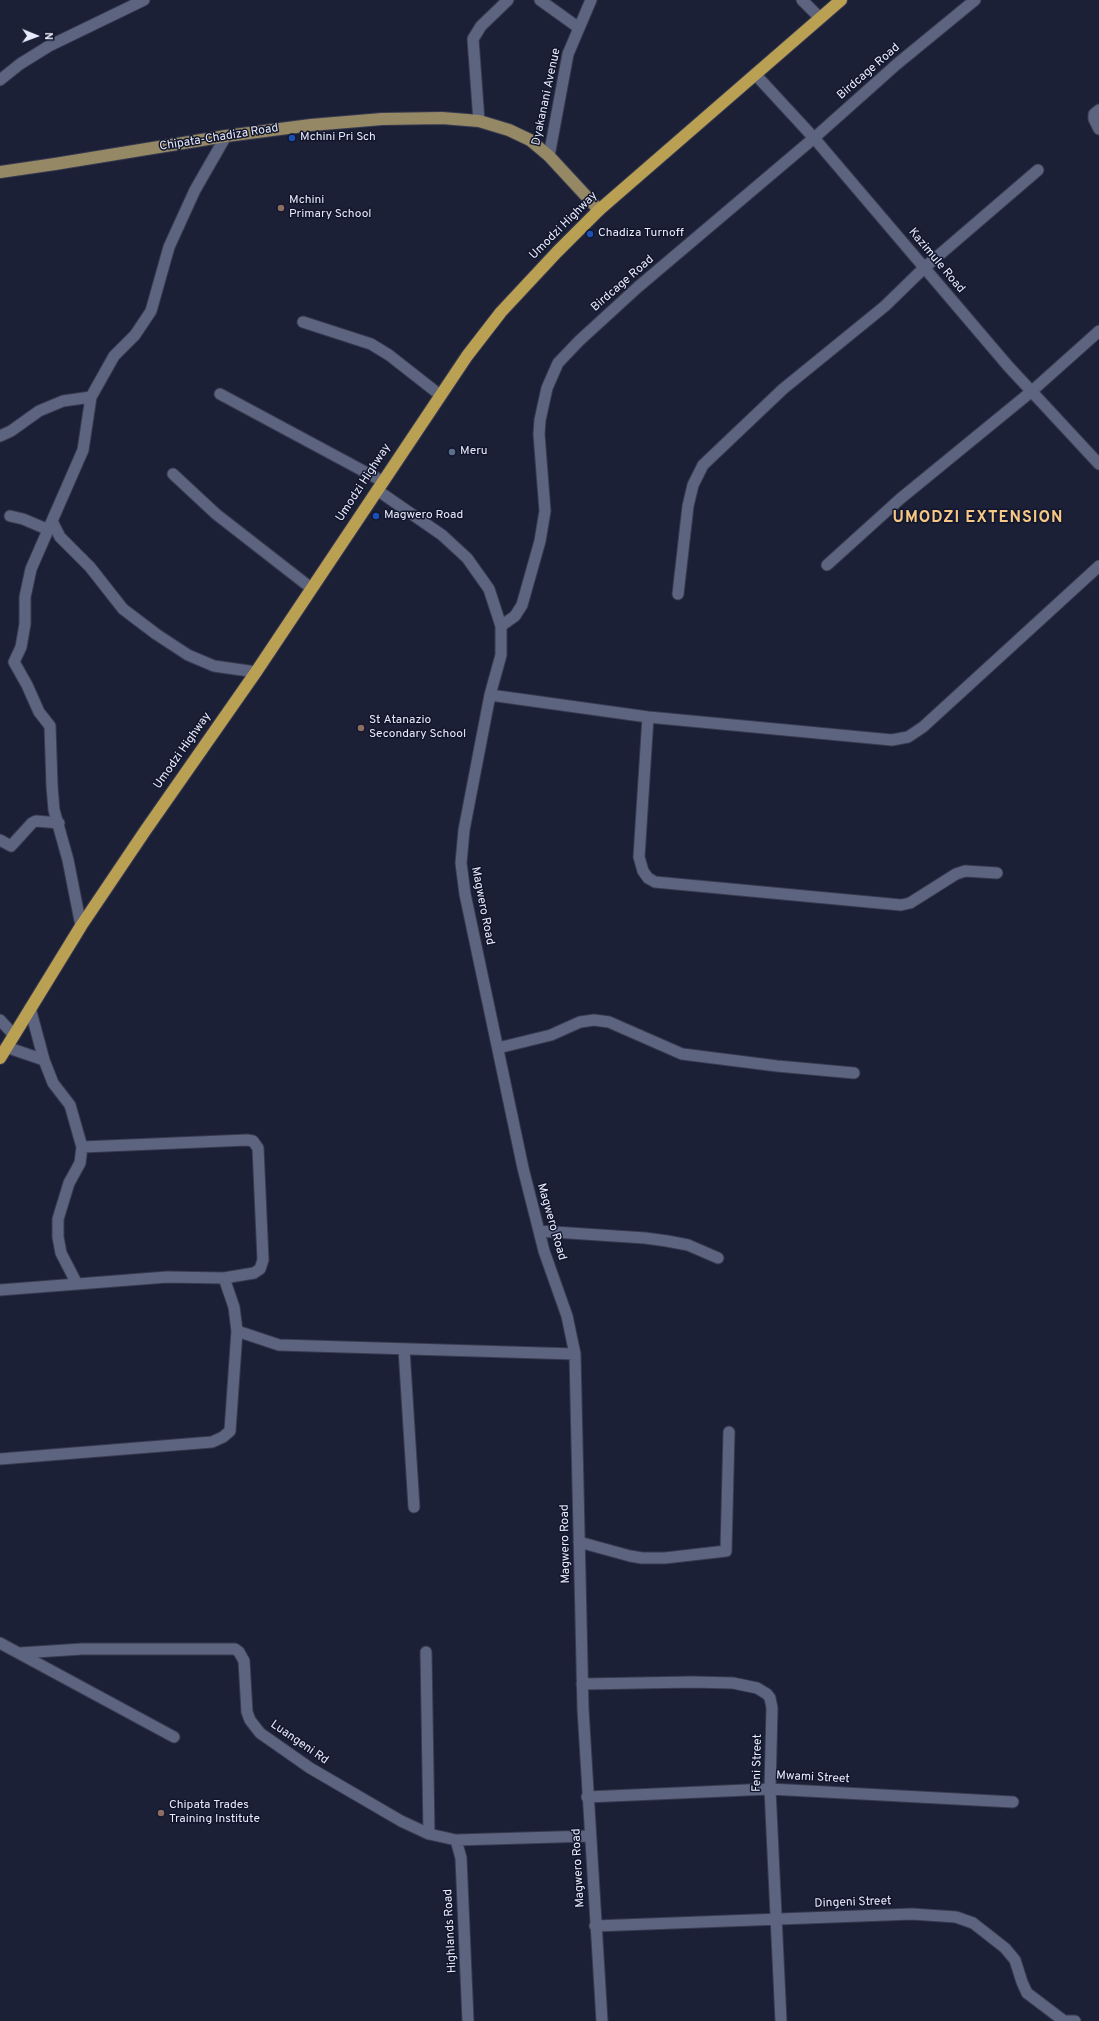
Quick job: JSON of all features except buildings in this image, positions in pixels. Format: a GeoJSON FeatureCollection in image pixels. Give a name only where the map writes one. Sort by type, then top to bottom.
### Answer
{"type":"FeatureCollection","features":[{"type":"Feature","properties":{"kind":"highway","name":"Umodzi Highway"},"geometry":{"type":"LineString","coordinates":[[3,1052],[81,926],[256,672],[440,395],[467,356],[501,312],[599,210],[841,0]]}},
{"type":"Feature","properties":{"kind":"main road","name":"Chipata-Chadiza Road"},"geometry":{"type":"LineString","coordinates":[[0,172],[226,136],[311,125],[382,119],[442,118],[479,121],[509,130],[530,140],[549,156],[599,210]]}},
{"type":"Feature","properties":{"kind":"street"},"geometry":{"type":"LineString","coordinates":[[0,80],[20,64],[50,46],[144,0]]}},
{"type":"Feature","properties":{"kind":"street"},"geometry":{"type":"LineString","coordinates":[[479,121],[473,39],[480,26],[508,0]]}},
{"type":"Feature","properties":{"kind":"street"},"geometry":{"type":"LineString","coordinates":[[540,0],[579,28]]}},
{"type":"Feature","properties":{"kind":"street","name":"Dyakanani Avenue"},"geometry":{"type":"LineString","coordinates":[[549,156],[568,54],[591,0]]}},
{"type":"Feature","properties":{"kind":"street"},"geometry":{"type":"LineString","coordinates":[[802,0],[820,18]]}},
{"type":"Feature","properties":{"kind":"street","name":"Birdcage Road"},"geometry":{"type":"LineString","coordinates":[[501,626],[515,616],[522,605],[540,542],[545,511],[539,434],[540,420],[547,388],[558,363],[579,341],[638,287],[814,138],[897,64],[975,0]]}},
{"type":"Feature","properties":{"kind":"street","name":"Kazimule Road"},"geometry":{"type":"LineString","coordinates":[[755,74],[814,138],[924,268],[1032,391],[1099,464]]}},
{"type":"Feature","properties":{"kind":"street"},"geometry":{"type":"LineString","coordinates":[[1099,110],[1094,114],[1094,119],[1099,129]]}},
{"type":"Feature","properties":{"kind":"street"},"geometry":{"type":"LineString","coordinates":[[81,926],[59,823],[54,810],[50,726],[39,712],[27,685],[14,662],[21,647],[25,624],[25,597],[31,569],[83,450],[91,397],[114,356],[135,335],[151,311],[169,247],[195,190],[226,136]]}},
{"type":"Feature","properties":{"kind":"street"},"geometry":{"type":"LineString","coordinates":[[678,594],[688,506],[693,485],[703,465],[783,389],[885,306],[924,268],[1038,170]]}},
{"type":"Feature","properties":{"kind":"street"},"geometry":{"type":"LineString","coordinates":[[303,322],[371,344],[389,355],[440,395]]}},
{"type":"Feature","properties":{"kind":"street"},"geometry":{"type":"LineString","coordinates":[[827,565],[900,499],[1032,391],[1099,331]]}},
{"type":"Feature","properties":{"kind":"street","name":"Magwero Road"},"geometry":{"type":"LineString","coordinates":[[220,394],[380,485],[442,535],[467,558],[489,589],[501,626],[501,655],[490,695],[464,830],[461,863],[465,894],[523,1168],[539,1232],[568,1316],[575,1354],[582,1684],[587,1797],[602,2021]]}},
{"type":"Feature","properties":{"kind":"street"},"geometry":{"type":"LineString","coordinates":[[0,436],[11,431],[39,411],[63,401],[91,397]]}},
{"type":"Feature","properties":{"kind":"street"},"geometry":{"type":"LineString","coordinates":[[173,474],[216,514],[311,588]]}},
{"type":"Feature","properties":{"kind":"street"},"geometry":{"type":"LineString","coordinates":[[10,516],[50,526],[90,567],[123,609],[188,656],[214,666],[256,672]]}},
{"type":"Feature","properties":{"kind":"street"},"geometry":{"type":"LineString","coordinates":[[490,695],[648,717],[892,740],[908,737],[923,728],[1099,566]]}},
{"type":"Feature","properties":{"kind":"street"},"geometry":{"type":"LineString","coordinates":[[648,717],[639,857],[643,871],[648,878],[655,882],[901,905],[910,903],[956,874],[966,871],[997,872]]}},
{"type":"Feature","properties":{"kind":"street"},"geometry":{"type":"LineString","coordinates":[[0,840],[11,846],[14,845],[32,823],[36,821],[59,823]]}},
{"type":"Feature","properties":{"kind":"street"},"geometry":{"type":"LineString","coordinates":[[30,1008],[44,1060],[53,1083],[70,1105],[82,1147],[80,1163],[69,1183],[58,1219],[58,1237],[61,1252],[77,1284]]}},
{"type":"Feature","properties":{"kind":"street"},"geometry":{"type":"LineString","coordinates":[[0,1020],[13,1034]]}},
{"type":"Feature","properties":{"kind":"street"},"geometry":{"type":"LineString","coordinates":[[498,1048],[551,1035],[580,1022],[594,1020],[609,1022],[682,1054],[777,1066],[854,1073]]}},
{"type":"Feature","properties":{"kind":"street"},"geometry":{"type":"LineString","coordinates":[[3,1052],[44,1060]]}},
{"type":"Feature","properties":{"kind":"street"},"geometry":{"type":"LineString","coordinates":[[0,1290],[167,1277],[224,1278],[254,1273],[260,1269],[263,1260],[258,1148],[253,1141],[247,1140],[82,1147]]}},
{"type":"Feature","properties":{"kind":"street"},"geometry":{"type":"LineString","coordinates":[[539,1232],[668,1240],[688,1245],[718,1258]]}},
{"type":"Feature","properties":{"kind":"street"},"geometry":{"type":"LineString","coordinates":[[0,1459],[212,1442],[223,1437],[230,1431],[237,1331],[234,1307],[224,1278]]}},
{"type":"Feature","properties":{"kind":"street"},"geometry":{"type":"LineString","coordinates":[[237,1331],[279,1345],[575,1354]]}},
{"type":"Feature","properties":{"kind":"street"},"geometry":{"type":"LineString","coordinates":[[404,1349],[414,1507]]}},
{"type":"Feature","properties":{"kind":"street"},"geometry":{"type":"LineString","coordinates":[[579,1542],[642,1558],[665,1558],[724,1553],[728,1548],[726,1522],[728,1432]]}},
{"type":"Feature","properties":{"kind":"street"},"geometry":{"type":"LineString","coordinates":[[0,1643],[174,1737]]}},
{"type":"Feature","properties":{"kind":"street","name":"Luangeni Rd"},"geometry":{"type":"LineString","coordinates":[[20,1653],[82,1649],[224,1647],[235,1649],[239,1652],[244,1661],[247,1712],[250,1720],[260,1733],[284,1751],[349,1792],[401,1821],[429,1834],[456,1840],[590,1836]]}},
{"type":"Feature","properties":{"kind":"street"},"geometry":{"type":"LineString","coordinates":[[426,1652],[429,1834]]}},
{"type":"Feature","properties":{"kind":"street","name":"Feni Street"},"geometry":{"type":"LineString","coordinates":[[582,1684],[720,1682],[751,1686],[762,1691],[770,1698],[772,1708],[770,1789],[781,2021]]}},
{"type":"Feature","properties":{"kind":"street","name":"Mwami Street"},"geometry":{"type":"LineString","coordinates":[[587,1797],[770,1789],[1013,1802]]}},
{"type":"Feature","properties":{"kind":"street","name":"Highlands Road"},"geometry":{"type":"LineString","coordinates":[[456,1840],[461,1858],[468,2021]]}},
{"type":"Feature","properties":{"kind":"street","name":"Dingeni Street"},"geometry":{"type":"LineString","coordinates":[[595,1926],[937,1914],[966,1920],[1008,1952],[1017,1963],[1022,1982],[1027,1993],[1064,2021]]}},
{"type":"Feature","properties":{"kind":"street"},"geometry":{"type":"LineString","coordinates":[[1060,2021],[1075,2021]]}},
{"type":"Feature","properties":{"kind":"place","name":"Mchini Pri Sch"},"geometry":{"type":"Point","coordinates":[292,138]}},
{"type":"Feature","properties":{"kind":"place","name":"Mchini Primary School"},"geometry":{"type":"Point","coordinates":[281,208]}},
{"type":"Feature","properties":{"kind":"place","name":"Chadiza Turnoff"},"geometry":{"type":"Point","coordinates":[590,234]}},
{"type":"Feature","properties":{"kind":"place","name":"Meru"},"geometry":{"type":"Point","coordinates":[452,452]}},
{"type":"Feature","properties":{"kind":"place","name":"Magwero Road"},"geometry":{"type":"Point","coordinates":[376,516]}},
{"type":"Feature","properties":{"kind":"place","name":"St Atanazio Secondary School"},"geometry":{"type":"Point","coordinates":[361,728]}},
{"type":"Feature","properties":{"kind":"place","name":"Chipata Trades Training Institute"},"geometry":{"type":"Point","coordinates":[161,1813]}},
{"type":"Feature","properties":{"kind":"district","name":"UMODZI EXTENSION"},"geometry":{"type":"Point","coordinates":[978,519]}}]}
